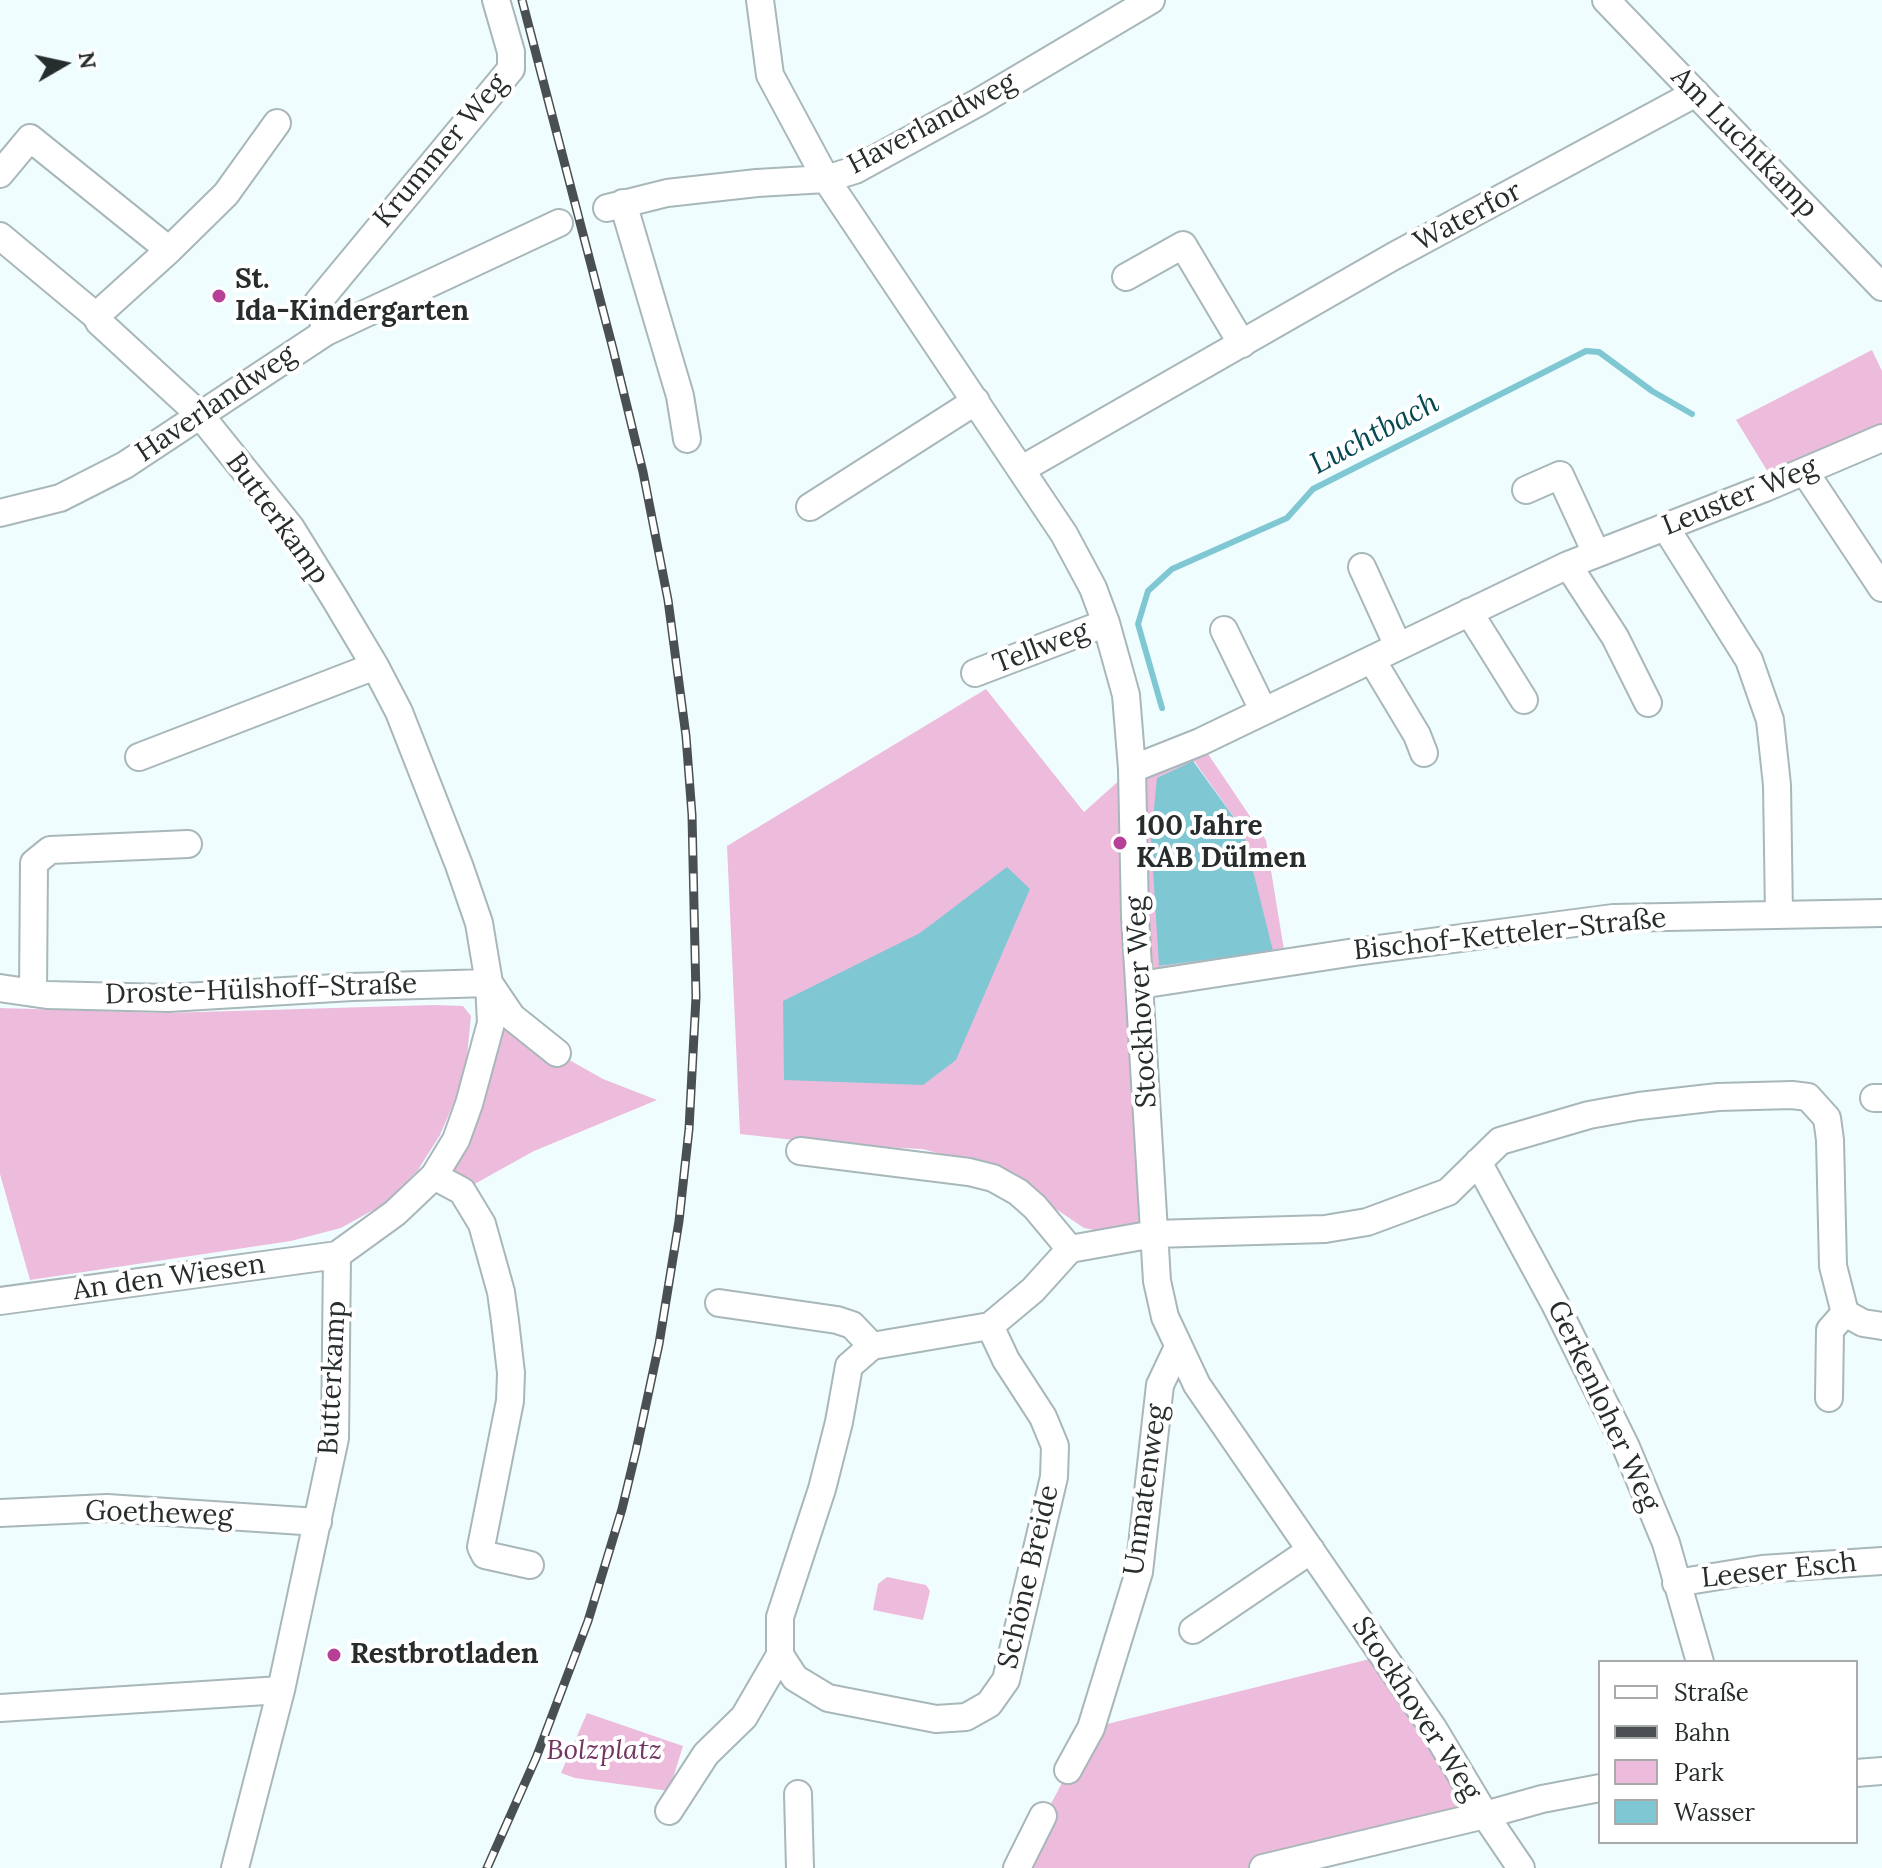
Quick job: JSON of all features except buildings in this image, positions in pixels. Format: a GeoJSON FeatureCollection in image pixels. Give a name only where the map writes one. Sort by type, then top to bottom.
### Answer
{"type":"FeatureCollection","features":[{"type":"Feature","properties":{"kind":"street","name":"Krummer Weg"},"geometry":{"type":"LineString","coordinates":[[326,332],[318,302],[511,69],[511,52],[496,0]]}},
{"type":"Feature","properties":{"kind":"street","name":"Stockhover Weg"},"geometry":{"type":"LineString","coordinates":[[760,0],[770,75],[826,179],[1064,534],[1093,588],[1106,623],[1126,695],[1132,769],[1135,917],[1154,1234],[1157,1281],[1165,1317],[1197,1385],[1433,1728],[1521,1868]]}},
{"type":"Feature","properties":{"kind":"street","name":"Am Luchtkamp"},"geometry":{"type":"LineString","coordinates":[[1606,0],[1880,281]]}},
{"type":"Feature","properties":{"kind":"street","name":"Haverlandweg"},"geometry":{"type":"LineString","coordinates":[[687,439],[680,396],[615,205],[682,192],[826,179],[855,170],[979,102],[1135,4]]}},
{"type":"Feature","properties":{"kind":"street","name":"Waterfor"},"geometry":{"type":"LineString","coordinates":[[1022,469],[1394,256],[1696,93]]}},
{"type":"Feature","properties":{"kind":"street"},"geometry":{"type":"LineString","coordinates":[[96,316],[226,194],[277,123]]}},
{"type":"Feature","properties":{"kind":"street"},"geometry":{"type":"LineString","coordinates":[[0,174],[30,138],[169,250]]}},
{"type":"Feature","properties":{"kind":"street","name":"Haverlandweg"},"geometry":{"type":"LineString","coordinates":[[0,513],[60,498],[125,465],[326,332],[559,223]]}},
{"type":"Feature","properties":{"kind":"street","name":"Butterkamp"},"geometry":{"type":"LineString","coordinates":[[0,236],[96,316],[200,415],[291,528],[375,666],[399,712],[479,923],[489,983],[491,1023],[456,1140],[434,1176],[395,1213],[337,1255],[335,1438],[281,1690],[235,1868]]}},
{"type":"Feature","properties":{"kind":"street"},"geometry":{"type":"LineString","coordinates":[[1126,277],[1183,245],[1242,344]]}},
{"type":"Feature","properties":{"kind":"street"},"geometry":{"type":"LineString","coordinates":[[810,507],[976,401]]}},
{"type":"Feature","properties":{"kind":"street","name":"Leuster Weg"},"geometry":{"type":"LineString","coordinates":[[1132,769],[1200,742],[1568,565],[1805,472],[1882,438]]}},
{"type":"Feature","properties":{"kind":"street"},"geometry":{"type":"LineString","coordinates":[[1805,472],[1882,588]]}},
{"type":"Feature","properties":{"kind":"street"},"geometry":{"type":"LineString","coordinates":[[1526,490],[1560,475],[1596,553]]}},
{"type":"Feature","properties":{"kind":"street"},"geometry":{"type":"LineString","coordinates":[[1666,528],[1749,660],[1770,720],[1777,785],[1779,914]]}},
{"type":"Feature","properties":{"kind":"street"},"geometry":{"type":"LineString","coordinates":[[1568,565],[1615,637],[1648,703]]}},
{"type":"Feature","properties":{"kind":"street"},"geometry":{"type":"LineString","coordinates":[[1362,567],[1398,646]]}},
{"type":"Feature","properties":{"kind":"street"},"geometry":{"type":"LineString","coordinates":[[1469,612],[1524,700]]}},
{"type":"Feature","properties":{"kind":"street","name":"Tellweg"},"geometry":{"type":"LineString","coordinates":[[975,673],[1106,623]]}},
{"type":"Feature","properties":{"kind":"street"},"geometry":{"type":"LineString","coordinates":[[1224,630],[1263,710]]}},
{"type":"Feature","properties":{"kind":"street"},"geometry":{"type":"LineString","coordinates":[[1372,660],[1417,735],[1424,753]]}},
{"type":"Feature","properties":{"kind":"street"},"geometry":{"type":"LineString","coordinates":[[139,757],[375,666]]}},
{"type":"Feature","properties":{"kind":"street"},"geometry":{"type":"LineString","coordinates":[[33,993],[34,863],[50,850],[188,844]]}},
{"type":"Feature","properties":{"kind":"street","name":"Bischof-Ketteler-Straße"},"geometry":{"type":"LineString","coordinates":[[1140,985],[1355,952],[1613,918],[1882,913]]}},
{"type":"Feature","properties":{"kind":"street","name":"Butterkamp"},"geometry":{"type":"LineString","coordinates":[[489,983],[512,1017],[557,1053]]}},
{"type":"Feature","properties":{"kind":"street","name":"Droste-Hülshoff-Straße"},"geometry":{"type":"LineString","coordinates":[[0,988],[33,993],[168,998],[489,983]]}},
{"type":"Feature","properties":{"kind":"street"},"geometry":{"type":"LineString","coordinates":[[669,1811],[706,1754],[744,1717],[780,1655],[780,1617],[822,1489],[849,1366],[872,1346],[990,1326],[1033,1290],[1070,1249],[1154,1234],[1325,1229],[1367,1222],[1448,1192],[1500,1141],[1589,1115],[1699,1099],[1808,1097],[1827,1118],[1833,1266],[1845,1313],[1863,1323],[1882,1326]]}},
{"type":"Feature","properties":{"kind":"street"},"geometry":{"type":"LineString","coordinates":[[800,1151],[969,1172],[993,1178],[1026,1199],[1070,1249]]}},
{"type":"Feature","properties":{"kind":"street","name":"Gerkenloher Weg"},"geometry":{"type":"LineString","coordinates":[[1478,1162],[1555,1304],[1652,1504],[1699,1660]]}},
{"type":"Feature","properties":{"kind":"street"},"geometry":{"type":"LineString","coordinates":[[434,1176],[462,1191],[482,1224],[501,1292],[507,1332],[510,1401],[481,1547],[485,1555],[530,1565]]}},
{"type":"Feature","properties":{"kind":"street","name":"An den Wiesen"},"geometry":{"type":"LineString","coordinates":[[0,1301],[337,1255]]}},
{"type":"Feature","properties":{"kind":"street"},"geometry":{"type":"LineString","coordinates":[[719,1303],[837,1320],[852,1325],[872,1346]]}},
{"type":"Feature","properties":{"kind":"street"},"geometry":{"type":"LineString","coordinates":[[1829,1398],[1830,1330],[1845,1313]]}},
{"type":"Feature","properties":{"kind":"street","name":"Schöne Breide"},"geometry":{"type":"LineString","coordinates":[[780,1655],[795,1678],[828,1698],[936,1719],[966,1717],[989,1704],[1006,1680],[1054,1477],[1055,1446],[1043,1417],[1006,1360],[990,1326]]}},
{"type":"Feature","properties":{"kind":"street","name":"Unmatenweg"},"geometry":{"type":"LineString","coordinates":[[1068,1770],[1091,1728],[1139,1572],[1160,1385],[1178,1347]]}},
{"type":"Feature","properties":{"kind":"street","name":"Goetheweg"},"geometry":{"type":"LineString","coordinates":[[0,1513],[107,1508],[318,1522]]}},
{"type":"Feature","properties":{"kind":"street"},"geometry":{"type":"LineString","coordinates":[[1193,1630],[1311,1550]]}},
{"type":"Feature","properties":{"kind":"street","name":"Leeser Esch"},"geometry":{"type":"LineString","coordinates":[[1676,1583],[1762,1569],[1882,1561]]}},
{"type":"Feature","properties":{"kind":"street"},"geometry":{"type":"LineString","coordinates":[[0,1708],[281,1690]]}},
{"type":"Feature","properties":{"kind":"street"},"geometry":{"type":"LineString","coordinates":[[1858,1773],[1882,1771]]}},
{"type":"Feature","properties":{"kind":"street"},"geometry":{"type":"LineString","coordinates":[[1263,1868],[1542,1799],[1598,1788]]}},
{"type":"Feature","properties":{"kind":"street"},"geometry":{"type":"LineString","coordinates":[[798,1794],[800,1868]]}},
{"type":"Feature","properties":{"kind":"street"},"geometry":{"type":"LineString","coordinates":[[1017,1868],[1043,1816]]}},
{"type":"Feature","properties":{"kind":"green space"},"geometry":{"type":"Polygon","coordinates":[[[1872,350],[1882,371],[1882,428],[1771,477],[1736,420],[1872,350]]]}},
{"type":"Feature","properties":{"kind":"green space"},"geometry":{"type":"Polygon","coordinates":[[[986,689],[1084,812],[1132,769],[1200,742],[1266,840],[1286,962],[1140,986],[1154,1234],[1119,1235],[1084,1228],[995,1168],[922,1149],[839,1145],[740,1134],[727,846],[986,689]],[[1194,761],[1159,966],[1272,950],[1243,830],[1194,761]]]}},
{"type":"Feature","properties":{"kind":"green space"},"geometry":{"type":"Polygon","coordinates":[[[489,983],[557,1053],[603,1079],[657,1100],[534,1151],[462,1191],[434,1176],[456,1140],[489,983]]]}},
{"type":"Feature","properties":{"kind":"green space"},"geometry":{"type":"Polygon","coordinates":[[[463,1006],[471,1016],[467,1056],[455,1100],[440,1135],[418,1170],[384,1204],[341,1228],[291,1241],[30,1280],[0,1174],[0,1008],[165,1013],[463,1006]]]}},
{"type":"Feature","properties":{"kind":"green space"},"geometry":{"type":"Polygon","coordinates":[[[887,1577],[926,1585],[930,1591],[923,1620],[873,1610],[878,1584],[887,1577]]]}},
{"type":"Feature","properties":{"kind":"green space"},"geometry":{"type":"Polygon","coordinates":[[[1382,1656],[1485,1815],[1263,1868],[1017,1868],[1091,1728],[1382,1656]]]}},
{"type":"Feature","properties":{"kind":"green space","name":"Bolzplatz"},"geometry":{"type":"Polygon","coordinates":[[[587,1713],[683,1746],[669,1791],[575,1778],[561,1773],[587,1713]]]}},
{"type":"Feature","properties":{"kind":"water"},"geometry":{"type":"Polygon","coordinates":[[[1193,761],[1243,830],[1273,951],[1159,966],[1151,839],[1157,778],[1193,761]]]}},
{"type":"Feature","properties":{"kind":"water"},"geometry":{"type":"Polygon","coordinates":[[[1007,867],[1030,889],[956,1060],[923,1085],[784,1080],[783,1001],[920,933],[1007,867]]]}},
{"type":"Feature","properties":{"kind":"waterway","name":"Luchtbach"},"geometry":{"type":"LineString","coordinates":[[1162,708],[1138,624],[1148,591],[1172,569],[1287,518],[1313,489],[1586,351],[1599,352],[1652,391],[1692,414]]}},
{"type":"Feature","properties":{"kind":"railway"},"geometry":{"type":"LineString","coordinates":[[487,1868],[536,1758],[588,1621],[636,1451],[659,1344],[679,1221],[689,1129],[696,997],[692,815],[686,736],[668,600],[643,472],[522,0]]}},
{"type":"Feature","properties":{"kind":"place","name":"St. Ida-Kindergarten"},"geometry":{"type":"Point","coordinates":[219,296]}},
{"type":"Feature","properties":{"kind":"place","name":"100 Jahre KAB Dülmen"},"geometry":{"type":"Point","coordinates":[1120,843]}},
{"type":"Feature","properties":{"kind":"place","name":"Restbrotladen"},"geometry":{"type":"Point","coordinates":[334,1655]}}]}
